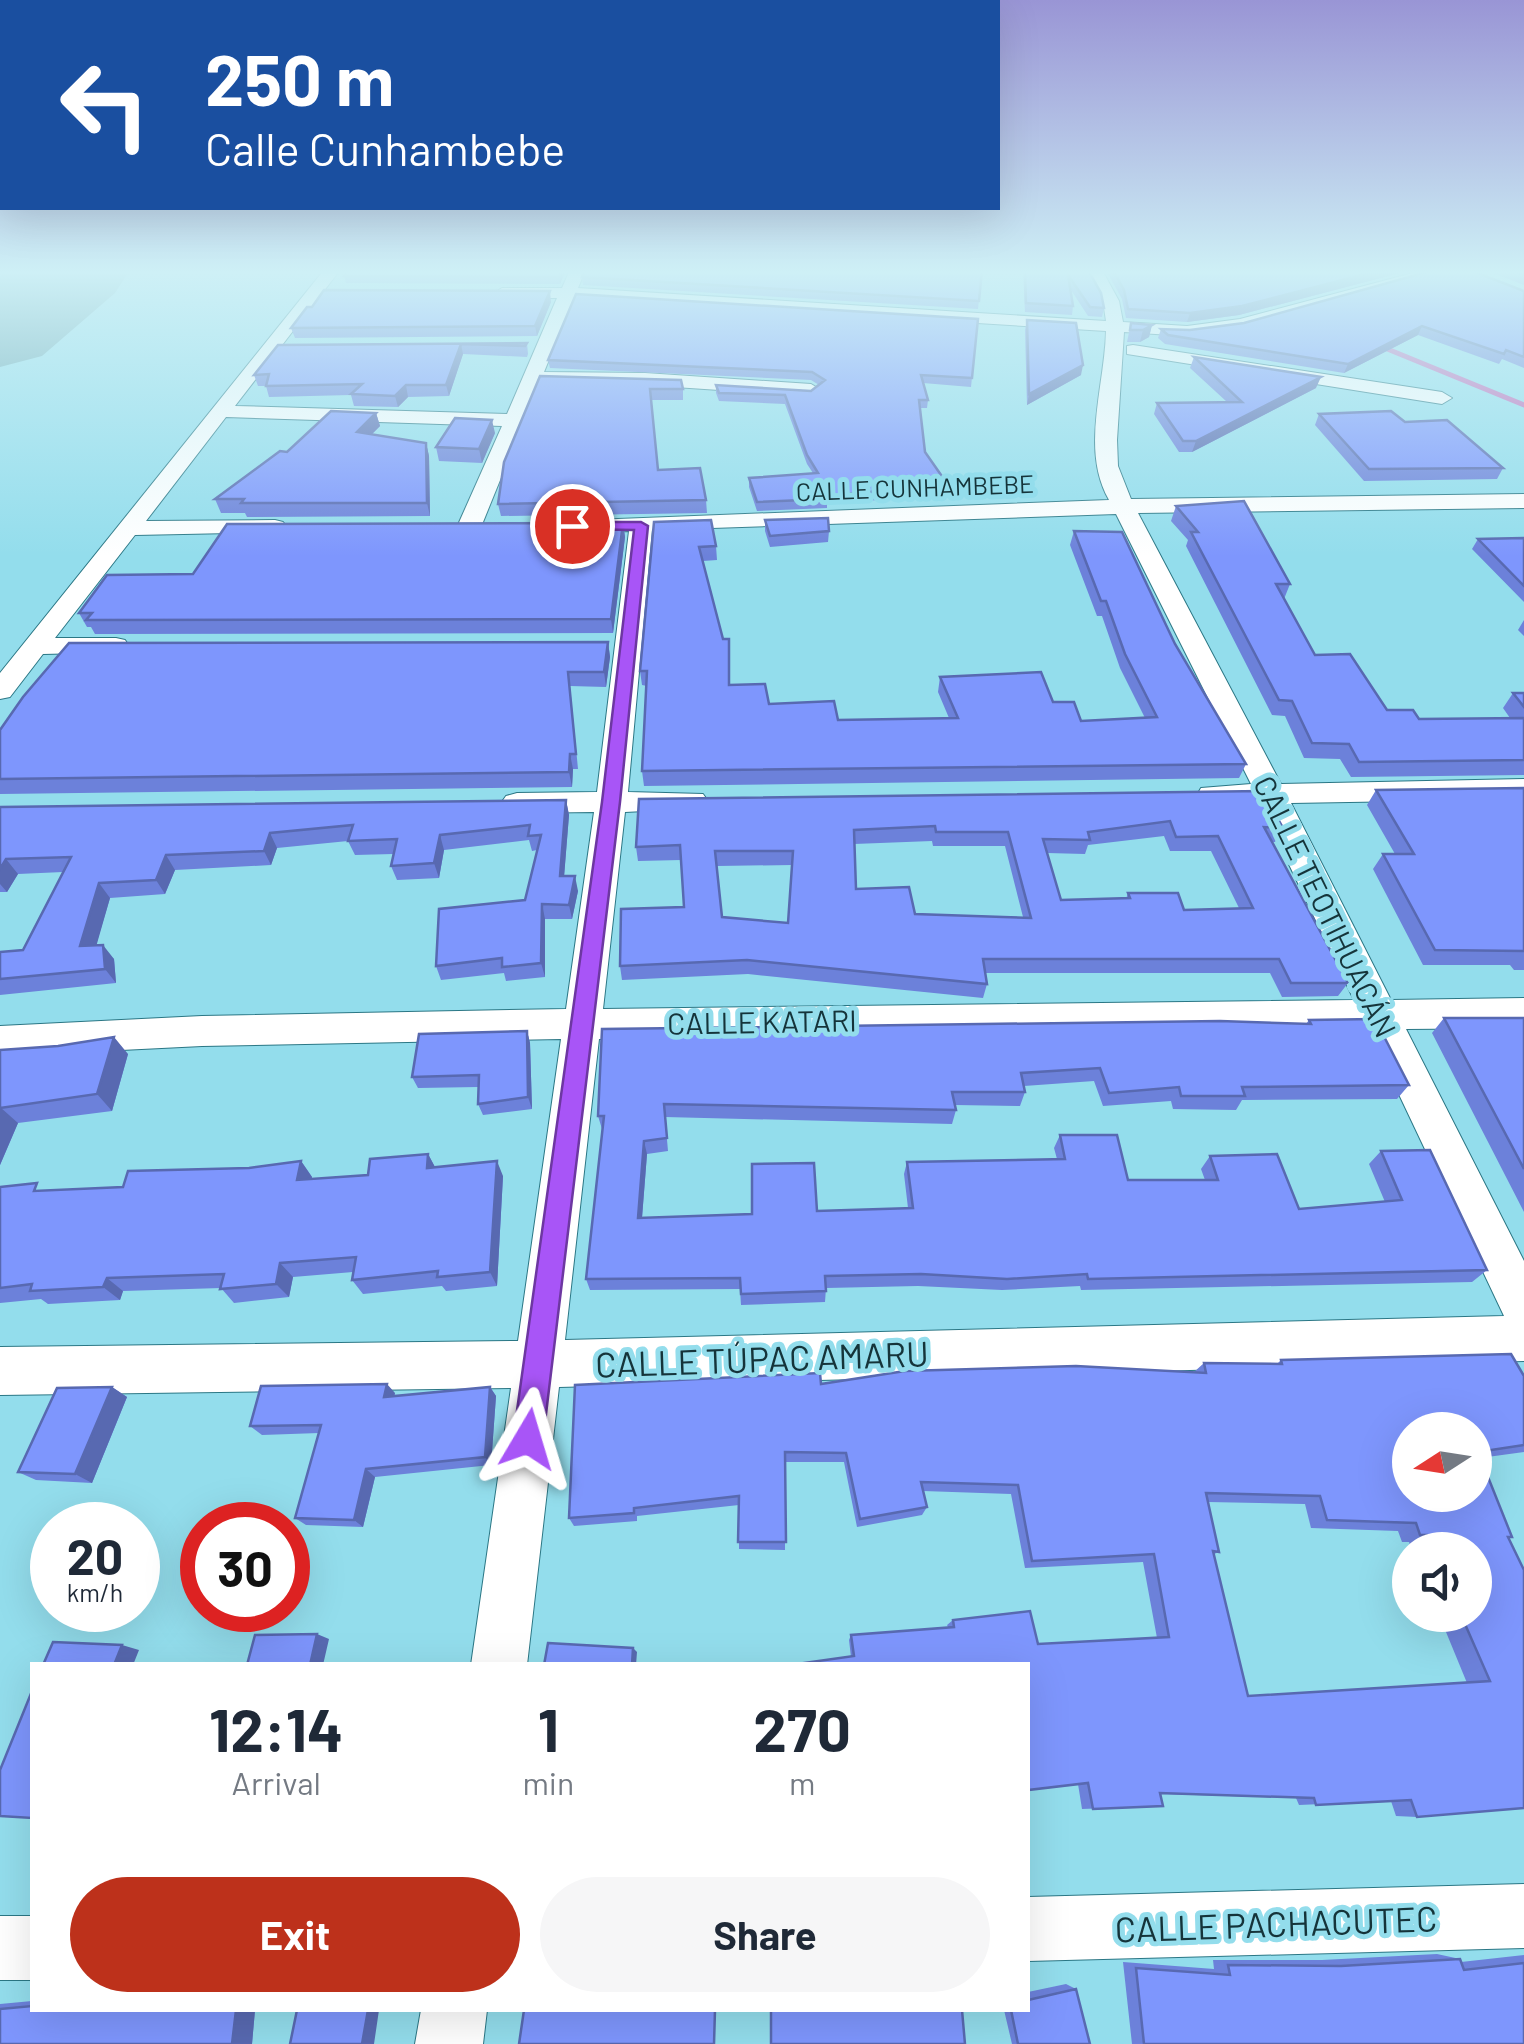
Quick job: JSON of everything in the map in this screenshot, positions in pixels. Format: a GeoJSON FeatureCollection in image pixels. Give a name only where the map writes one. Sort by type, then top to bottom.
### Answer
{"type":"FeatureCollection","features":[{"type":"Feature","properties":{"kind":"street"},"geometry":{"type":"LineString","coordinates":[[0,691],[221,411],[264,365]]}},
{"type":"Feature","properties":{"kind":"street"},"geometry":{"type":"LineString","coordinates":[[469,527],[532,378],[534,365]]}},
{"type":"Feature","properties":{"kind":"street","name":"CALLE TEOTIHUACÁN"},"geometry":{"type":"LineString","coordinates":[[1112,365],[1108,482],[1272,794],[1524,1308]]}},
{"type":"Feature","properties":{"kind":"street"},"geometry":{"type":"LineString","coordinates":[[1227,365],[1442,398]]}},
{"type":"Feature","properties":{"kind":"street"},"geometry":{"type":"LineString","coordinates":[[532,378],[645,379],[811,390]]}},
{"type":"Feature","properties":{"kind":"street"},"geometry":{"type":"LineString","coordinates":[[221,411],[514,420]]}},
{"type":"Feature","properties":{"kind":"street","name":"CALLE CUNHAMBEBE"},"geometry":{"type":"LineString","coordinates":[[545,526],[641,526],[1124,507],[1524,500]]}},
{"type":"Feature","properties":{"kind":"street"},"geometry":{"type":"LineString","coordinates":[[499,1662],[611,802],[618,645],[641,526]]}},
{"type":"Feature","properties":{"kind":"street"},"geometry":{"type":"LineString","coordinates":[[128,528],[298,527]]}},
{"type":"Feature","properties":{"kind":"street"},"geometry":{"type":"LineString","coordinates":[[35,646],[134,646]]}},
{"type":"Feature","properties":{"kind":"street"},"geometry":{"type":"LineString","coordinates":[[1173,796],[1524,789]]}},
{"type":"Feature","properties":{"kind":"street"},"geometry":{"type":"LineString","coordinates":[[493,803],[727,800]]}},
{"type":"Feature","properties":{"kind":"street","name":"CALLE KATARI"},"geometry":{"type":"LineString","coordinates":[[0,1041],[202,1031],[583,1024],[1524,1013]]}},
{"type":"Feature","properties":{"kind":"street","name":"CALLE TÚPAC AMARU"},"geometry":{"type":"LineString","coordinates":[[0,1371],[538,1364],[1524,1338]]}},
{"type":"Feature","properties":{"kind":"street","name":"CALLE PACHACUTEC"},"geometry":{"type":"LineString","coordinates":[[1030,1930],[1524,1916]]}},
{"type":"Feature","properties":{"kind":"street"},"geometry":{"type":"LineString","coordinates":[[0,1948],[30,1948]]}},
{"type":"Feature","properties":{"kind":"street"},"geometry":{"type":"LineString","coordinates":[[450,2044],[454,2012]]}},
{"type":"Feature","properties":{"kind":"building"},"geometry":{"type":"Polygon","coordinates":[[[262,365],[453,365],[446,385],[406,385],[395,396],[351,394],[362,384],[266,386],[269,374],[254,375],[262,365]]]}},
{"type":"Feature","properties":{"kind":"building"},"geometry":{"type":"Polygon","coordinates":[[[667,365],[973,365],[972,378],[921,375],[928,400],[919,400],[925,452],[948,485],[833,495],[827,486],[827,499],[757,502],[749,478],[818,473],[807,455],[785,395],[719,393],[716,385],[811,391],[825,380],[812,372],[667,365]]]}},
{"type":"Feature","properties":{"kind":"building"},"geometry":{"type":"Polygon","coordinates":[[[1028,365],[1082,365],[1029,394],[1028,365]]]}},
{"type":"Feature","properties":{"kind":"building"},"geometry":{"type":"Polygon","coordinates":[[[1203,365],[1247,365],[1321,377],[1196,441],[1183,441],[1157,403],[1242,402],[1203,365]]]}},
{"type":"Feature","properties":{"kind":"building"},"geometry":{"type":"Polygon","coordinates":[[[540,376],[681,380],[683,389],[650,389],[658,470],[700,468],[706,500],[498,504],[504,462],[540,376]]]}},
{"type":"Feature","properties":{"kind":"building"},"geometry":{"type":"Polygon","coordinates":[[[331,411],[376,413],[357,432],[426,443],[427,503],[241,503],[244,499],[215,499],[280,451],[287,452],[331,411]]]}},
{"type":"Feature","properties":{"kind":"building"},"geometry":{"type":"Polygon","coordinates":[[[1391,411],[1405,422],[1447,420],[1503,468],[1369,469],[1319,414],[1391,411]]]}},
{"type":"Feature","properties":{"kind":"building"},"geometry":{"type":"Polygon","coordinates":[[[455,418],[492,420],[479,449],[436,447],[455,418]]]}},
{"type":"Feature","properties":{"kind":"building"},"geometry":{"type":"Polygon","coordinates":[[[1244,501],[1290,584],[1276,584],[1315,655],[1350,654],[1387,710],[1413,710],[1419,719],[1524,718],[1524,760],[1359,762],[1349,744],[1312,743],[1292,701],[1279,700],[1191,532],[1198,532],[1176,506],[1244,501]]]}},
{"type":"Feature","properties":{"kind":"building"},"geometry":{"type":"Polygon","coordinates":[[[828,518],[829,531],[770,536],[765,520],[828,518]]]}},
{"type":"Feature","properties":{"kind":"building"},"geometry":{"type":"Polygon","coordinates":[[[711,520],[716,546],[699,547],[723,639],[729,639],[729,685],[765,684],[769,704],[834,701],[838,720],[958,718],[940,677],[1041,672],[1053,702],[1074,702],[1081,721],[1157,717],[1125,654],[1106,601],[1101,601],[1074,531],[1122,532],[1175,644],[1246,764],[642,771],[647,671],[640,671],[654,522],[711,520]]]}},
{"type":"Feature","properties":{"kind":"building"},"geometry":{"type":"Polygon","coordinates":[[[623,523],[611,619],[86,620],[92,613],[79,613],[107,575],[193,574],[227,524],[623,523]]]}},
{"type":"Feature","properties":{"kind":"building"},"geometry":{"type":"Polygon","coordinates":[[[1524,538],[1524,586],[1478,539],[1524,538]]]}},
{"type":"Feature","properties":{"kind":"building"},"geometry":{"type":"Polygon","coordinates":[[[608,642],[604,672],[568,672],[576,754],[570,754],[569,772],[0,779],[0,730],[69,643],[608,642]]]}},
{"type":"Feature","properties":{"kind":"building"},"geometry":{"type":"Polygon","coordinates":[[[1513,693],[1524,693],[1524,707],[1513,693]]]}},
{"type":"Feature","properties":{"kind":"building"},"geometry":{"type":"Polygon","coordinates":[[[1524,788],[1524,951],[1435,950],[1383,854],[1414,854],[1376,790],[1524,788]]]}},
{"type":"Feature","properties":{"kind":"building"},"geometry":{"type":"Polygon","coordinates":[[[1262,791],[1283,828],[1264,827],[1348,983],[1291,983],[1279,959],[983,959],[987,984],[747,960],[620,966],[621,909],[684,907],[680,845],[636,847],[639,799],[1262,791]],[[1170,821],[1088,832],[1090,840],[1043,839],[1061,900],[1178,893],[1184,910],[1253,908],[1218,836],[1176,837],[1170,821]],[[935,826],[854,830],[856,889],[909,887],[915,914],[1031,918],[1008,832],[936,832],[935,826]],[[715,851],[722,917],[788,923],[793,851],[715,851]]]}},
{"type":"Feature","properties":{"kind":"building"},"geometry":{"type":"Polygon","coordinates":[[[566,800],[560,876],[575,876],[569,905],[542,904],[541,963],[502,967],[502,958],[436,966],[439,909],[525,900],[541,835],[528,836],[530,825],[440,835],[434,863],[391,866],[397,839],[348,841],[353,825],[270,833],[264,851],[166,855],[156,880],[99,883],[80,946],[103,945],[105,969],[0,979],[0,952],[23,950],[71,857],[6,859],[0,869],[0,807],[566,800]]]}},
{"type":"Feature","properties":{"kind":"building"},"geometry":{"type":"Polygon","coordinates":[[[1444,1018],[1524,1018],[1524,1169],[1444,1018]]]}},
{"type":"Feature","properties":{"kind":"building"},"geometry":{"type":"Polygon","coordinates":[[[1375,1019],[1409,1085],[1242,1087],[1245,1096],[1181,1096],[1179,1087],[1109,1093],[1100,1068],[1021,1073],[1025,1092],[952,1092],[956,1110],[664,1104],[667,1138],[644,1141],[638,1218],[752,1214],[752,1164],[814,1163],[817,1211],[913,1208],[907,1162],[1065,1159],[1060,1135],[1117,1135],[1128,1180],[1218,1180],[1210,1156],[1277,1154],[1299,1209],[1402,1200],[1381,1151],[1430,1150],[1487,1270],[1088,1279],[1087,1274],[1007,1279],[921,1274],[825,1276],[826,1291],[741,1294],[740,1278],[586,1279],[604,1116],[598,1116],[602,1029],[1220,1021],[1311,1024],[1309,1020],[1375,1019]]]}},
{"type":"Feature","properties":{"kind":"building"},"geometry":{"type":"Polygon","coordinates":[[[527,1031],[528,1097],[478,1104],[479,1075],[412,1077],[419,1034],[527,1031]]]}},
{"type":"Feature","properties":{"kind":"building"},"geometry":{"type":"Polygon","coordinates":[[[114,1037],[97,1094],[0,1108],[0,1050],[114,1037]]]}},
{"type":"Feature","properties":{"kind":"building"},"geometry":{"type":"Polygon","coordinates":[[[428,1154],[427,1168],[497,1161],[490,1272],[437,1277],[438,1271],[352,1280],[356,1257],[280,1263],[276,1284],[220,1289],[224,1274],[107,1278],[103,1287],[30,1291],[32,1284],[0,1288],[0,1187],[37,1183],[34,1191],[123,1187],[128,1171],[249,1168],[301,1161],[297,1180],[368,1175],[370,1159],[428,1154]]]}},
{"type":"Feature","properties":{"kind":"building"},"geometry":{"type":"Polygon","coordinates":[[[1511,1354],[1524,1376],[1524,1445],[1492,1450],[1492,1412],[1392,1412],[1392,1512],[1492,1512],[1492,1487],[1512,1537],[1508,1537],[1524,1570],[1524,1808],[1417,1817],[1411,1800],[1316,1805],[1314,1798],[1160,1793],[1163,1806],[1093,1809],[1088,1783],[1030,1790],[1030,1662],[811,1662],[854,1656],[851,1635],[954,1627],[953,1620],[1030,1611],[1038,1644],[1169,1637],[1154,1554],[1032,1561],[1018,1485],[921,1482],[927,1507],[860,1519],[846,1453],[785,1452],[786,1542],[738,1542],[739,1496],[634,1508],[634,1513],[569,1518],[575,1385],[820,1373],[821,1384],[905,1371],[1076,1366],[1206,1373],[1204,1363],[1282,1364],[1281,1360],[1511,1354]],[[1206,1493],[1219,1552],[1213,1551],[1248,1696],[1490,1681],[1468,1632],[1492,1632],[1492,1532],[1419,1532],[1416,1523],[1327,1520],[1320,1496],[1206,1493]]]}},
{"type":"Feature","properties":{"kind":"building"},"geometry":{"type":"Polygon","coordinates":[[[387,1384],[384,1397],[490,1387],[485,1457],[366,1469],[354,1520],[310,1519],[310,1502],[299,1502],[321,1425],[250,1426],[261,1386],[387,1384]]]}},
{"type":"Feature","properties":{"kind":"building"},"geometry":{"type":"Polygon","coordinates":[[[112,1387],[75,1474],[18,1472],[57,1388],[112,1387]]]}},
{"type":"Feature","properties":{"kind":"building"},"geometry":{"type":"Polygon","coordinates":[[[317,1634],[311,1662],[248,1662],[255,1635],[317,1634]]]}},
{"type":"Feature","properties":{"kind":"building"},"geometry":{"type":"Polygon","coordinates":[[[53,1642],[122,1645],[115,1662],[44,1662],[53,1642]]]}},
{"type":"Feature","properties":{"kind":"building"},"geometry":{"type":"Polygon","coordinates":[[[548,1643],[633,1648],[632,1662],[545,1662],[548,1643]]]}},
{"type":"Feature","properties":{"kind":"building"},"geometry":{"type":"Polygon","coordinates":[[[30,1696],[30,1818],[0,1816],[0,1770],[30,1696]]]}},
{"type":"Feature","properties":{"kind":"building"},"geometry":{"type":"Polygon","coordinates":[[[1460,1959],[1464,1970],[1524,1963],[1524,2044],[1144,2044],[1136,1968],[1230,1975],[1228,1965],[1341,1966],[1460,1959]]]}},
{"type":"Feature","properties":{"kind":"building"},"geometry":{"type":"Polygon","coordinates":[[[1076,1989],[1090,2044],[1018,2044],[1011,2012],[1030,2012],[1030,2000],[1076,1989]]]}},
{"type":"Feature","properties":{"kind":"building"},"geometry":{"type":"Polygon","coordinates":[[[30,2006],[30,2012],[236,2012],[232,2044],[0,2044],[0,2009],[30,2006]]]}},
{"type":"Feature","properties":{"kind":"building"},"geometry":{"type":"Polygon","coordinates":[[[297,2012],[368,2012],[362,2044],[290,2044],[297,2012]]]}},
{"type":"Feature","properties":{"kind":"building"},"geometry":{"type":"Polygon","coordinates":[[[524,2012],[715,2012],[714,2044],[519,2044],[524,2012]]]}},
{"type":"Feature","properties":{"kind":"building"},"geometry":{"type":"Polygon","coordinates":[[[771,2012],[962,2012],[965,2044],[771,2044],[771,2012]]]}},
{"type":"Feature","properties":{"kind":"waterway"},"geometry":{"type":"LineString","coordinates":[[1427,365],[1524,405]]}},
{"type":"Feature","properties":{"kind":"route"},"geometry":{"type":"LineString","coordinates":[[528,1439],[611,802],[641,526],[572,526]]}}]}
